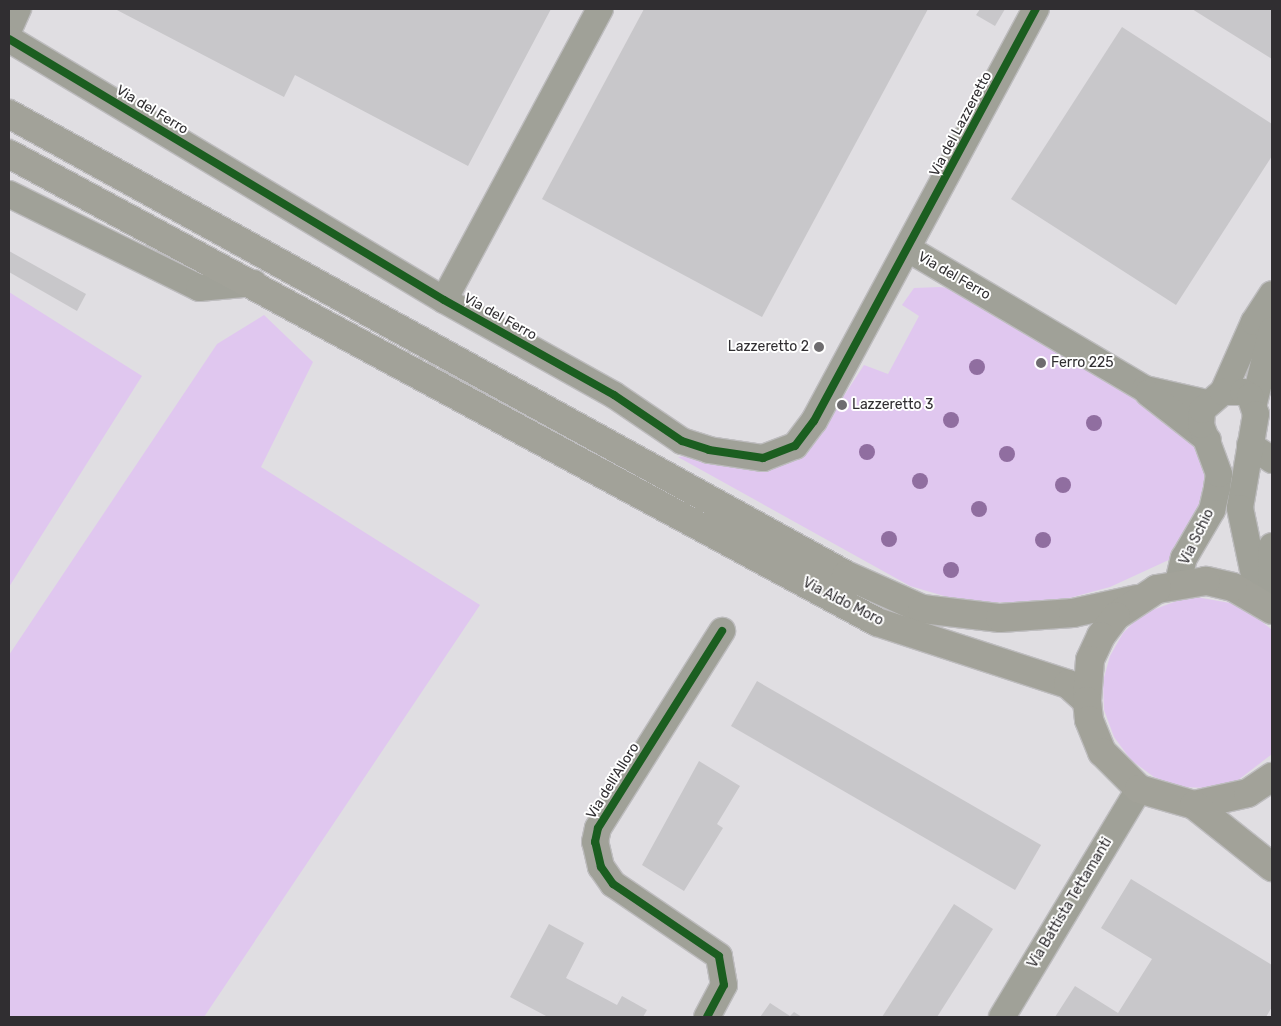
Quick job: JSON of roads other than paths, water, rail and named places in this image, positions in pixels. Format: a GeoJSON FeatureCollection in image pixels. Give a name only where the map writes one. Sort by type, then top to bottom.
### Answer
{"type":"FeatureCollection","features":[{"type":"Feature","properties":{"kind":"main road","name":"Via Aldo Moro"},"geometry":{"type":"LineString","coordinates":[[9,114],[846,575],[922,609],[1000,618],[1073,613],[1137,599],[1178,583],[1206,581],[1268,600]]}},
{"type":"Feature","properties":{"kind":"main road"},"geometry":{"type":"LineString","coordinates":[[9,154],[254,283]]}},
{"type":"Feature","properties":{"kind":"main road","name":"Via Aldo Moro"},"geometry":{"type":"LineString","coordinates":[[254,283],[634,492],[877,622],[1068,684],[1088,700]]}},
{"type":"Feature","properties":{"kind":"main road","name":"Via Aldo Moro"},"geometry":{"type":"LineString","coordinates":[[1137,599],[1101,636],[1090,660],[1089,720],[1102,752],[1139,789],[1194,805],[1272,866]]}},
{"type":"Feature","properties":{"kind":"main road","name":"Via Aldo Moro"},"geometry":{"type":"LineString","coordinates":[[1194,805],[1248,793],[1272,777]]}},
{"type":"Feature","properties":{"kind":"street"},"geometry":{"type":"LineString","coordinates":[[9,29],[18,9]]}},
{"type":"Feature","properties":{"kind":"street"},"geometry":{"type":"LineString","coordinates":[[444,300],[600,9]]}},
{"type":"Feature","properties":{"kind":"street","name":"Via del Lazzeretto"},"geometry":{"type":"LineString","coordinates":[[910,250],[1036,9]]}},
{"type":"Feature","properties":{"kind":"street","name":"Via del Ferro"},"geometry":{"type":"LineString","coordinates":[[9,39],[444,300],[614,395],[682,441],[709,450],[763,458],[795,446],[814,421],[910,250],[1145,389],[1162,408],[1208,440]]}},
{"type":"Feature","properties":{"kind":"street"},"geometry":{"type":"LineString","coordinates":[[9,194],[199,288],[254,283]]}},
{"type":"Feature","properties":{"kind":"street","name":"Via Schio"},"geometry":{"type":"LineString","coordinates":[[1178,583],[1184,558],[1214,503],[1218,474],[1200,417],[1215,397],[1254,322],[1272,294]]}},
{"type":"Feature","properties":{"kind":"street"},"geometry":{"type":"LineString","coordinates":[[1268,600],[1240,508],[1256,414],[1254,404],[1272,330]]}},
{"type":"Feature","properties":{"kind":"street","name":"Via del Ferro"},"geometry":{"type":"LineString","coordinates":[[1145,389],[1215,397]]}},
{"type":"Feature","properties":{"kind":"street"},"geometry":{"type":"LineString","coordinates":[[1215,397],[1243,392],[1254,404]]}},
{"type":"Feature","properties":{"kind":"street"},"geometry":{"type":"LineString","coordinates":[[1250,445],[1272,460]]}},
{"type":"Feature","properties":{"kind":"street"},"geometry":{"type":"LineString","coordinates":[[1268,600],[1268,567],[1272,546]]}},
{"type":"Feature","properties":{"kind":"street","name":"Via dell'Alloro"},"geometry":{"type":"LineString","coordinates":[[707,1017],[724,985],[719,956],[613,884],[601,867],[594,842],[598,828],[722,631]]}},
{"type":"Feature","properties":{"kind":"street","name":"Via Battista Tettamanti"},"geometry":{"type":"LineString","coordinates":[[1002,1017],[1139,789]]}},
{"type":"Feature","properties":{"kind":"place","name":"Lazzeretto 2"},"geometry":{"type":"Point","coordinates":[819,347]}},
{"type":"Feature","properties":{"kind":"place","name":"Ferro 225"},"geometry":{"type":"Point","coordinates":[1041,363]}},
{"type":"Feature","properties":{"kind":"place","name":"Lazzeretto 3"},"geometry":{"type":"Point","coordinates":[842,405]}}]}
